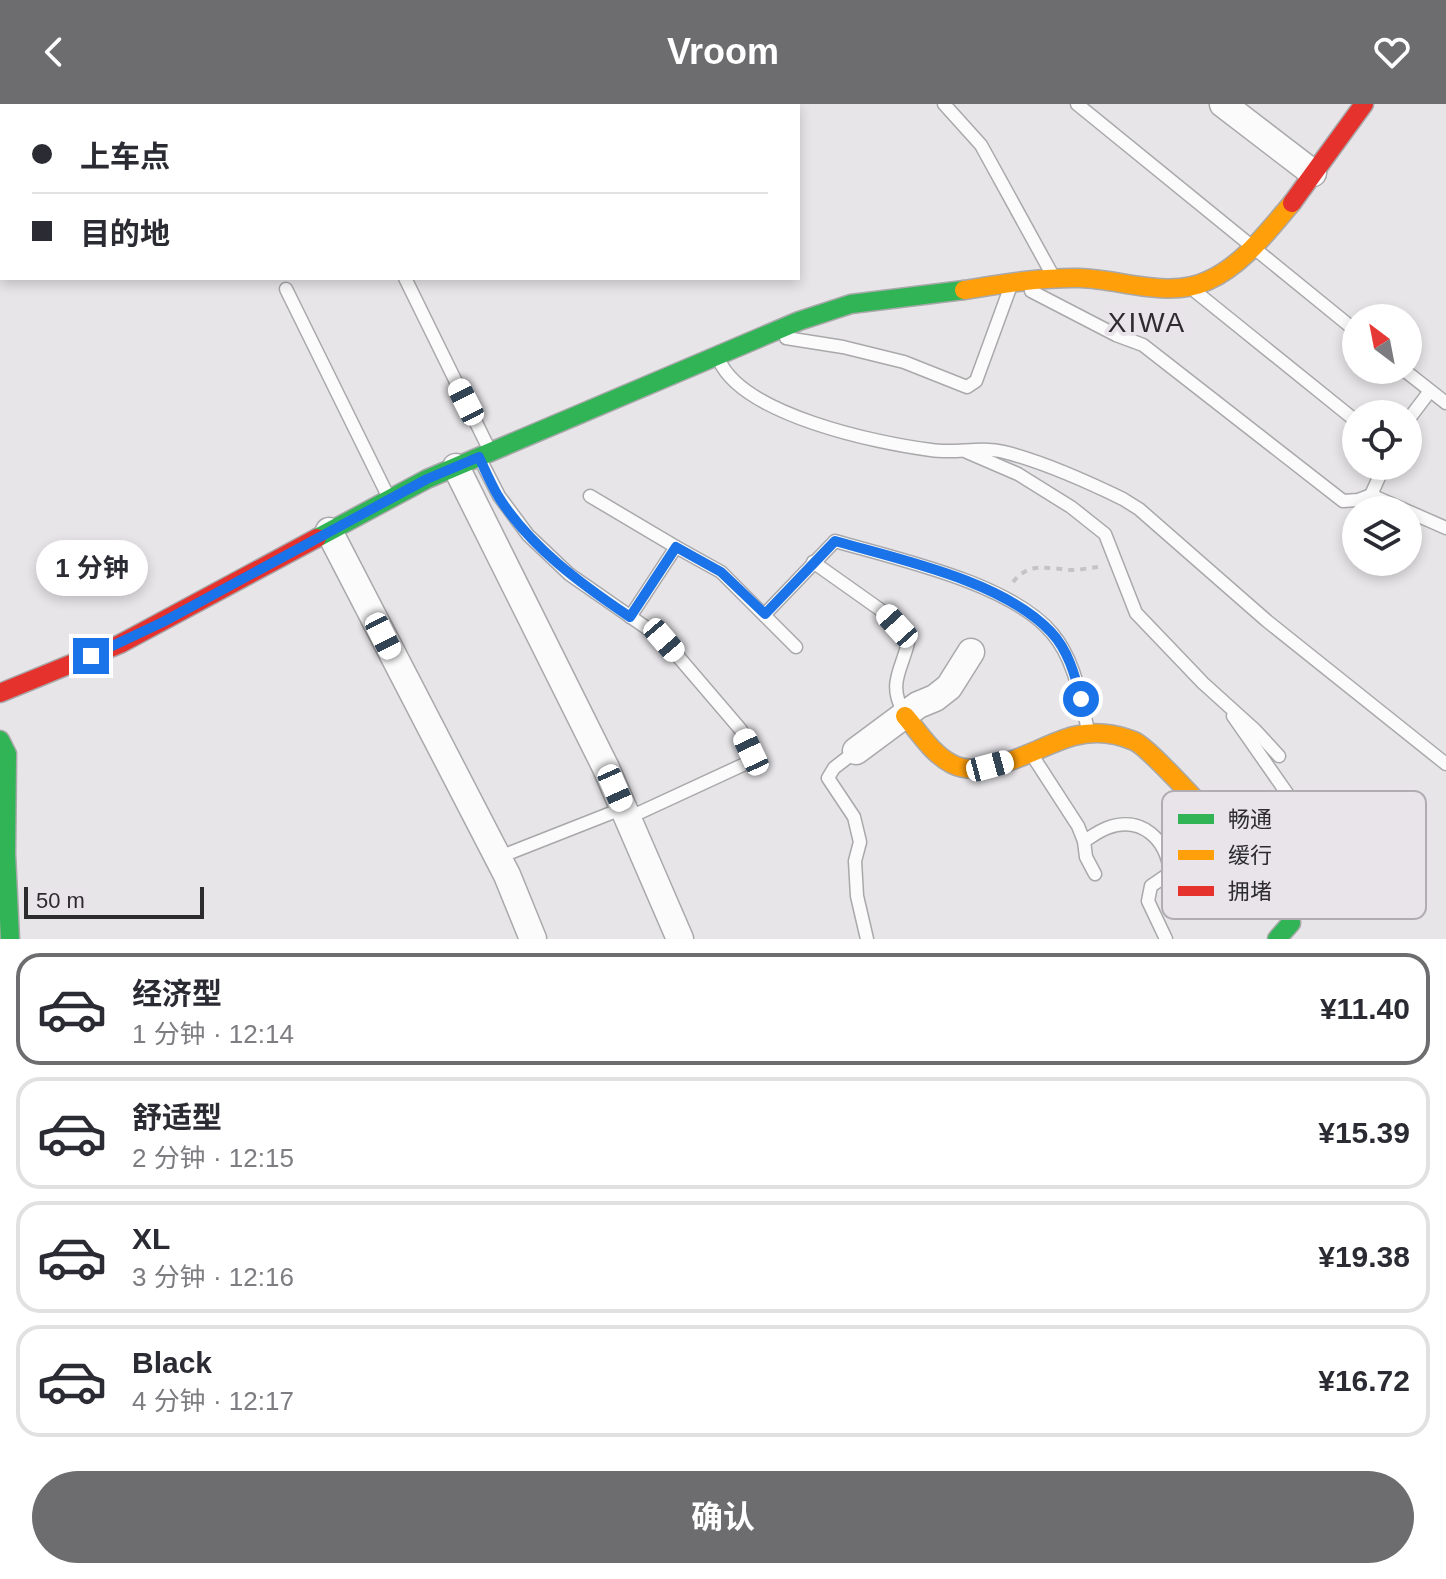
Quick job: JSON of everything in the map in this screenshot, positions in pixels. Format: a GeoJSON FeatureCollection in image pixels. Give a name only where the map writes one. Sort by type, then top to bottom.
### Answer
{"type":"FeatureCollection","features":[{"type":"Feature","properties":{"kind":"main road"},"geometry":{"type":"LineString","coordinates":[[0,693],[120,644],[390,499],[475,459],[767,335],[848,305],[1055,279],[1107,278],[1166,288],[1190,288],[1210,280],[1231,267],[1252,247],[1313,173],[1354,108]]}},
{"type":"Feature","properties":{"kind":"main road"},"geometry":{"type":"LineString","coordinates":[[905,716],[932,747],[953,765],[969,770],[1031,753],[1058,740],[1089,733],[1120,736],[1138,742],[1185,791]]}},
{"type":"Feature","properties":{"kind":"main road"},"geometry":{"type":"LineString","coordinates":[[0,740],[7,754],[6,854],[10,939]]}},
{"type":"Feature","properties":{"kind":"main road"},"geometry":{"type":"LineString","coordinates":[[1277,939],[1291,923],[1290,919]]}},
{"type":"Feature","properties":{"kind":"street"},"geometry":{"type":"LineString","coordinates":[[1223,104],[1313,173]]}},
{"type":"Feature","properties":{"kind":"street"},"geometry":{"type":"LineString","coordinates":[[475,459],[680,939]]}},
{"type":"Feature","properties":{"kind":"street"},"geometry":{"type":"LineString","coordinates":[[329,531],[497,858],[533,939]]}},
{"type":"Feature","properties":{"kind":"street"},"geometry":{"type":"LineString","coordinates":[[856,751],[918,705],[935,698],[949,687],[971,652]]}},
{"type":"Feature","properties":{"kind":"lane"},"geometry":{"type":"LineString","coordinates":[[944,104],[981,145],[1055,279]]}},
{"type":"Feature","properties":{"kind":"lane"},"geometry":{"type":"LineString","coordinates":[[1077,104],[1342,320]]}},
{"type":"Feature","properties":{"kind":"lane"},"geometry":{"type":"LineString","coordinates":[[406,280],[475,459],[499,496],[528,535],[569,574],[664,640],[741,730],[751,752],[747,763],[626,813],[497,858]]}},
{"type":"Feature","properties":{"kind":"lane"},"geometry":{"type":"LineString","coordinates":[[767,335],[843,347],[904,362],[967,387],[976,381],[1012,283],[1116,335],[1143,345],[1295,460],[1343,501],[1371,495],[1446,528]]}},
{"type":"Feature","properties":{"kind":"lane"},"geometry":{"type":"LineString","coordinates":[[1190,288],[1342,410]]}},
{"type":"Feature","properties":{"kind":"lane"},"geometry":{"type":"LineString","coordinates":[[286,289],[390,499]]}},
{"type":"Feature","properties":{"kind":"lane"},"geometry":{"type":"LineString","coordinates":[[718,357],[723,369],[742,389],[811,422],[918,448],[1002,451],[1123,499],[1139,509],[1267,621],[1446,764]]}},
{"type":"Feature","properties":{"kind":"lane"},"geometry":{"type":"LineString","coordinates":[[1421,384],[1446,403]]}},
{"type":"Feature","properties":{"kind":"lane"},"geometry":{"type":"LineString","coordinates":[[1422,402],[1430,391]]}},
{"type":"Feature","properties":{"kind":"lane"},"geometry":{"type":"LineString","coordinates":[[965,452],[1018,474],[1071,507],[1105,534],[1136,613],[1279,756]]}},
{"type":"Feature","properties":{"kind":"lane"},"geometry":{"type":"LineString","coordinates":[[1371,495],[1378,480]]}},
{"type":"Feature","properties":{"kind":"lane"},"geometry":{"type":"LineString","coordinates":[[590,496],[721,572],[796,647]]}},
{"type":"Feature","properties":{"kind":"lane"},"geometry":{"type":"LineString","coordinates":[[765,614],[835,541],[970,583],[1023,608],[1052,633],[1072,666],[1089,733]]}},
{"type":"Feature","properties":{"kind":"lane"},"geometry":{"type":"LineString","coordinates":[[630,617],[676,547]]}},
{"type":"Feature","properties":{"kind":"lane"},"geometry":{"type":"LineString","coordinates":[[813,562],[885,613],[908,643],[896,681],[895,696],[905,716]]}},
{"type":"Feature","properties":{"kind":"lane"},"geometry":{"type":"LineString","coordinates":[[1227,704],[1286,791]]}},
{"type":"Feature","properties":{"kind":"lane"},"geometry":{"type":"LineString","coordinates":[[856,751],[834,768],[828,778],[854,817],[860,842],[855,861],[857,896],[867,939]]}},
{"type":"Feature","properties":{"kind":"lane"},"geometry":{"type":"LineString","coordinates":[[1031,753],[1078,826],[1086,857],[1095,874]]}},
{"type":"Feature","properties":{"kind":"lane"},"geometry":{"type":"LineString","coordinates":[[1084,841],[1107,828],[1128,824],[1145,827],[1162,847]]}},
{"type":"Feature","properties":{"kind":"lane"},"geometry":{"type":"LineString","coordinates":[[1162,878],[1151,886],[1148,901],[1166,939]]}},
{"type":"Feature","properties":{"kind":"path"},"geometry":{"type":"LineString","coordinates":[[1007,600],[1013,581],[1021,572],[1038,566],[1074,570],[1119,564]]}},
{"type":"Feature","properties":{"kind":"traffic: fast"},"geometry":{"type":"LineString","coordinates":[[317,538],[427,479],[799,321],[851,304],[964,290]]}},
{"type":"Feature","properties":{"kind":"traffic: fast"},"geometry":{"type":"LineString","coordinates":[[0,740],[7,754],[6,854],[10,939]]}},
{"type":"Feature","properties":{"kind":"traffic: fast"},"geometry":{"type":"LineString","coordinates":[[1277,939],[1291,923],[1290,919]]}},
{"type":"Feature","properties":{"kind":"traffic: slow"},"geometry":{"type":"LineString","coordinates":[[964,290],[1065,278],[1095,279],[1144,287],[1192,286],[1220,274],[1243,257],[1292,203]]}},
{"type":"Feature","properties":{"kind":"traffic: slow"},"geometry":{"type":"LineString","coordinates":[[905,716],[938,755],[966,768],[997,765],[1081,734],[1127,738],[1142,746],[1187,791]]}},
{"type":"Feature","properties":{"kind":"traffic: jam"},"geometry":{"type":"LineString","coordinates":[[1292,203],[1364,104]]}},
{"type":"Feature","properties":{"kind":"traffic: jam"},"geometry":{"type":"LineString","coordinates":[[0,693],[120,644],[317,538]]}},
{"type":"Feature","properties":{"kind":"district","name":"XIWA"},"geometry":{"type":"Point","coordinates":[1147,322]}},
{"type":"Feature","properties":{"kind":"route"},"geometry":{"type":"LineString","coordinates":[[91,656],[163,622],[427,479],[479,457],[499,496],[528,535],[569,574],[630,617],[676,547],[721,572],[765,614],[835,541],[984,588],[1023,608],[1052,633],[1072,666],[1081,699]]}}]}
